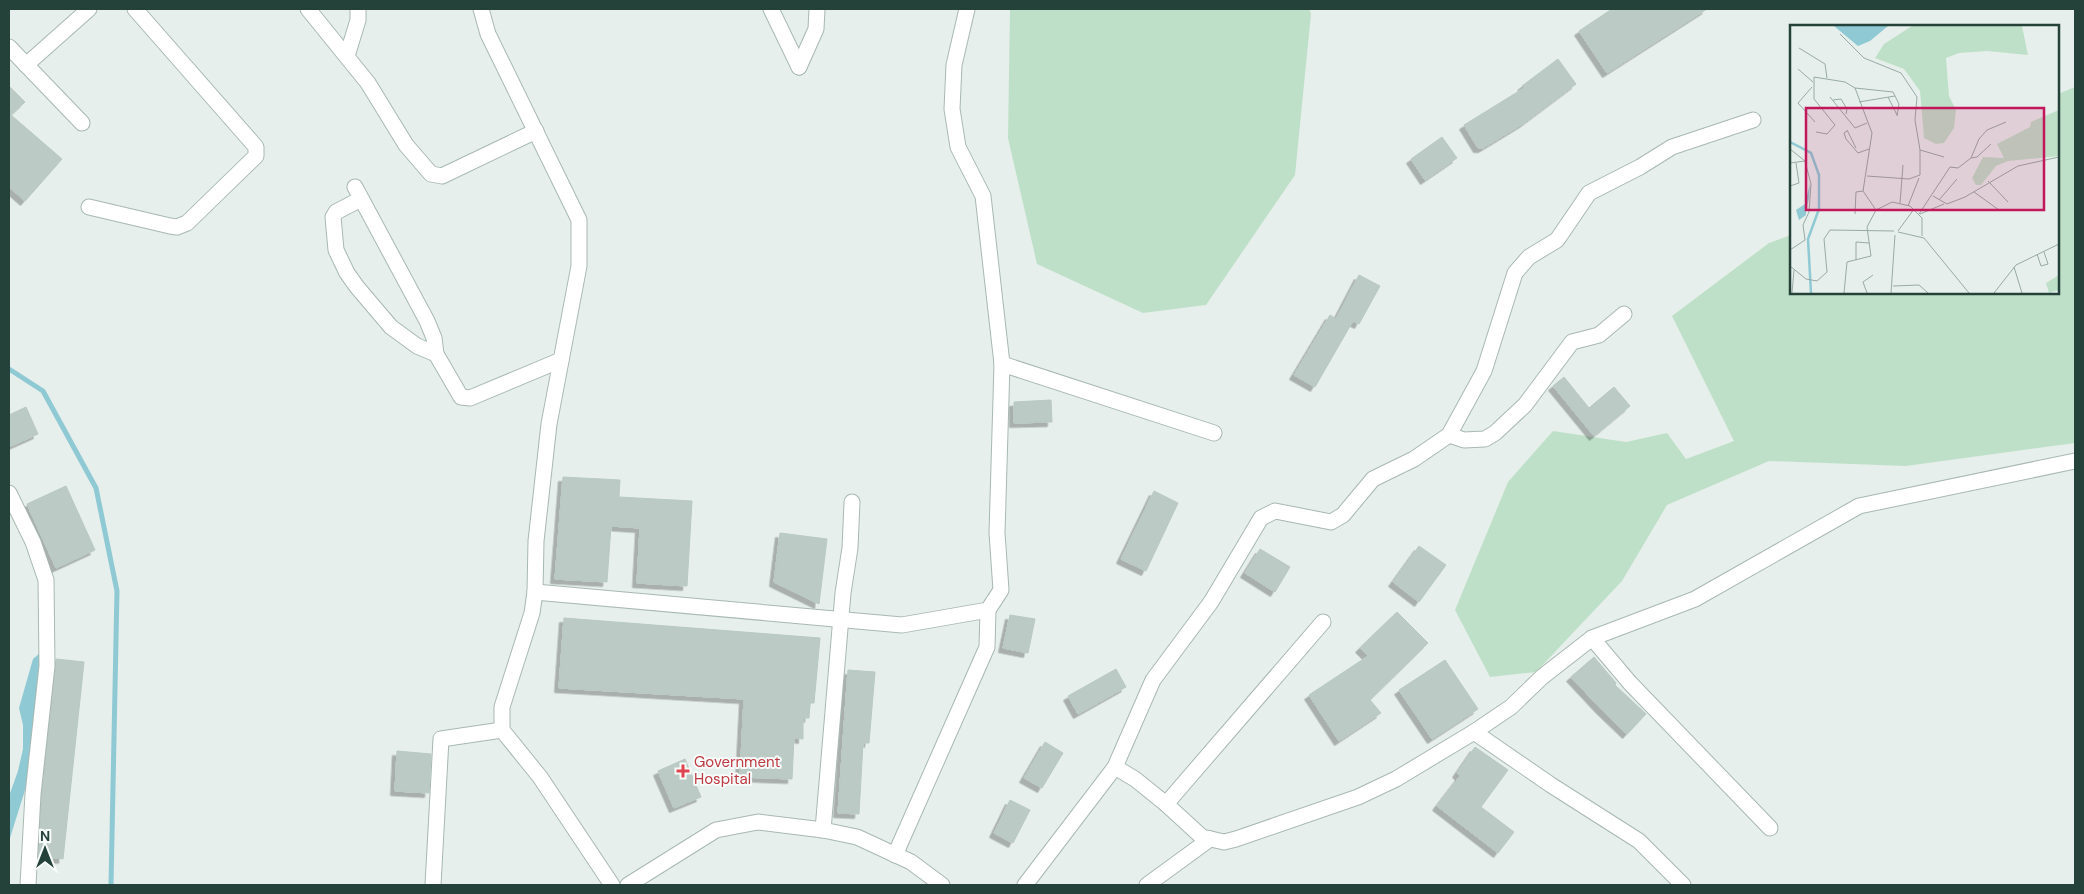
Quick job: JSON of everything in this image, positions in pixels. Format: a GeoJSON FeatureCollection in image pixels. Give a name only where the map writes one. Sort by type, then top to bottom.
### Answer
{"type":"FeatureCollection","features":[{"type":"Feature","properties":{"kind":"street"},"geometry":{"type":"LineString","coordinates":[[26,65],[89,9]]}},
{"type":"Feature","properties":{"kind":"street"},"geometry":{"type":"LineString","coordinates":[[90,207],[170,226],[182,226],[249,163],[257,153],[256,147],[135,9]]}},
{"type":"Feature","properties":{"kind":"street"},"geometry":{"type":"LineString","coordinates":[[308,9],[368,83],[406,146],[430,174],[442,176],[536,131]]}},
{"type":"Feature","properties":{"kind":"street"},"geometry":{"type":"LineString","coordinates":[[347,56],[358,20],[358,9]]}},
{"type":"Feature","properties":{"kind":"street"},"geometry":{"type":"LineString","coordinates":[[481,9],[488,34],[579,220],[579,266],[549,424],[536,541],[535,592],[532,613],[502,707],[502,730],[540,777],[612,885]]}},
{"type":"Feature","properties":{"kind":"street"},"geometry":{"type":"LineString","coordinates":[[771,9],[799,67],[816,29],[817,9]]}},
{"type":"Feature","properties":{"kind":"street"},"geometry":{"type":"LineString","coordinates":[[895,855],[987,647],[988,610],[1001,590],[997,533],[1002,364],[983,196],[958,146],[952,108],[954,65],[967,9]]}},
{"type":"Feature","properties":{"kind":"street"},"geometry":{"type":"LineString","coordinates":[[9,47],[82,123]]}},
{"type":"Feature","properties":{"kind":"street"},"geometry":{"type":"LineString","coordinates":[[1025,885],[1115,767],[1153,680],[1211,602],[1261,518],[1275,511],[1331,522],[1343,515],[1374,479],[1414,458],[1449,435],[1484,370],[1515,273],[1529,258],[1557,240],[1589,193],[1640,167],[1672,147],[1753,120]]}},
{"type":"Feature","properties":{"kind":"street"},"geometry":{"type":"LineString","coordinates":[[436,354],[417,346],[391,327],[356,287],[340,258],[334,239],[332,217],[358,193],[426,321],[434,338],[436,354],[461,397],[470,398],[561,360]]}},
{"type":"Feature","properties":{"kind":"street"},"geometry":{"type":"LineString","coordinates":[[1449,435],[1464,440],[1485,439],[1495,433],[1525,405],[1572,342],[1598,335],[1624,314]]}},
{"type":"Feature","properties":{"kind":"street"},"geometry":{"type":"LineString","coordinates":[[1002,364],[1214,433]]}},
{"type":"Feature","properties":{"kind":"street"},"geometry":{"type":"LineString","coordinates":[[1115,767],[1135,779],[1202,837],[1224,842],[1358,797],[1396,779],[1474,732],[1511,707],[1542,677],[1592,638],[1695,599],[1859,506],[2075,461]]}},
{"type":"Feature","properties":{"kind":"street"},"geometry":{"type":"LineString","coordinates":[[9,493],[33,542],[46,580],[47,666],[33,794],[28,885]]}},
{"type":"Feature","properties":{"kind":"street"},"geometry":{"type":"LineString","coordinates":[[823,830],[843,593],[850,548],[852,502]]}},
{"type":"Feature","properties":{"kind":"street"},"geometry":{"type":"LineString","coordinates":[[535,592],[902,626],[988,610]]}},
{"type":"Feature","properties":{"kind":"street"},"geometry":{"type":"LineString","coordinates":[[1166,804],[1323,622]]}},
{"type":"Feature","properties":{"kind":"street"},"geometry":{"type":"LineString","coordinates":[[1592,638],[1630,683],[1770,828]]}},
{"type":"Feature","properties":{"kind":"street"},"geometry":{"type":"LineString","coordinates":[[432,885],[441,739],[502,730]]}},
{"type":"Feature","properties":{"kind":"street"},"geometry":{"type":"LineString","coordinates":[[1474,732],[1550,785],[1639,841],[1683,885]]}},
{"type":"Feature","properties":{"kind":"street"},"geometry":{"type":"LineString","coordinates":[[628,885],[716,830],[758,822],[823,830],[857,837],[911,862],[942,885]]}},
{"type":"Feature","properties":{"kind":"street"},"geometry":{"type":"LineString","coordinates":[[1147,885],[1210,839]]}},
{"type":"Feature","properties":{"kind":"green space"},"geometry":{"type":"Polygon","coordinates":[[[1010,9],[1309,9],[1311,14],[1295,175],[1206,305],[1143,313],[1037,264],[1008,138],[1010,9]]]}},
{"type":"Feature","properties":{"kind":"green space"},"geometry":{"type":"Polygon","coordinates":[[[2075,87],[2075,443],[1906,466],[1769,461],[1667,505],[1622,581],[1536,672],[1490,677],[1455,610],[1508,482],[1553,431],[1626,442],[1667,433],[1686,459],[1734,441],[1672,316],[1769,243],[1790,235],[1790,294],[2059,294],[2059,94],[2075,87]]]}},
{"type":"Feature","properties":{"kind":"water"},"geometry":{"type":"Polygon","coordinates":[[[41,652],[26,787],[9,841],[9,796],[23,749],[23,725],[19,708],[33,659],[41,652]]]}},
{"type":"Feature","properties":{"kind":"building"},"geometry":{"type":"Polygon","coordinates":[[[1612,9],[1707,9],[1607,73],[1579,31],[1612,9]]]}},
{"type":"Feature","properties":{"kind":"building"},"geometry":{"type":"Polygon","coordinates":[[[1558,59],[1576,84],[1524,123],[1483,148],[1478,148],[1464,125],[1524,88],[1522,86],[1558,59]]]}},
{"type":"Feature","properties":{"kind":"building"},"geometry":{"type":"Polygon","coordinates":[[[9,86],[25,102],[11,115],[62,159],[25,201],[9,187],[9,86]]]}},
{"type":"Feature","properties":{"kind":"building"},"geometry":{"type":"Polygon","coordinates":[[[1442,137],[1457,158],[1425,180],[1411,159],[1442,137]]]}},
{"type":"Feature","properties":{"kind":"building"},"geometry":{"type":"Polygon","coordinates":[[[1359,275],[1380,286],[1359,324],[1353,321],[1315,387],[1294,375],[1330,315],[1336,319],[1359,275]]]}},
{"type":"Feature","properties":{"kind":"building"},"geometry":{"type":"Polygon","coordinates":[[[1564,377],[1589,408],[1614,387],[1630,406],[1594,436],[1553,386],[1564,377]]]}},
{"type":"Feature","properties":{"kind":"building"},"geometry":{"type":"Polygon","coordinates":[[[1051,400],[1052,422],[1014,423],[1014,402],[1051,400]]]}},
{"type":"Feature","properties":{"kind":"building"},"geometry":{"type":"Polygon","coordinates":[[[26,407],[38,434],[9,447],[9,415],[26,407]]]}},
{"type":"Feature","properties":{"kind":"building"},"geometry":{"type":"Polygon","coordinates":[[[563,477],[620,480],[619,497],[692,501],[687,586],[637,583],[640,528],[611,526],[607,582],[555,579],[563,477]]]}},
{"type":"Feature","properties":{"kind":"building"},"geometry":{"type":"Polygon","coordinates":[[[66,486],[95,550],[56,568],[27,504],[66,486]]]}},
{"type":"Feature","properties":{"kind":"building"},"geometry":{"type":"Polygon","coordinates":[[[1154,491],[1178,503],[1146,571],[1121,559],[1154,491]]]}},
{"type":"Feature","properties":{"kind":"building"},"geometry":{"type":"Polygon","coordinates":[[[780,533],[827,539],[819,604],[774,582],[780,533]]]}},
{"type":"Feature","properties":{"kind":"building"},"geometry":{"type":"Polygon","coordinates":[[[1419,546],[1446,565],[1419,602],[1393,582],[1419,546]]]}},
{"type":"Feature","properties":{"kind":"building"},"geometry":{"type":"Polygon","coordinates":[[[1260,549],[1290,567],[1275,592],[1245,573],[1260,549]]]}},
{"type":"Feature","properties":{"kind":"building"},"geometry":{"type":"Polygon","coordinates":[[[1397,612],[1428,643],[1370,700],[1381,713],[1339,741],[1309,695],[1368,656],[1360,648],[1397,612]]]}},
{"type":"Feature","properties":{"kind":"building"},"geometry":{"type":"Polygon","coordinates":[[[1010,615],[1035,619],[1028,653],[1003,648],[1010,615]]]}},
{"type":"Feature","properties":{"kind":"building"},"geometry":{"type":"Polygon","coordinates":[[[564,618],[820,638],[814,703],[810,703],[809,718],[803,718],[803,739],[794,738],[792,779],[740,777],[744,699],[559,688],[564,618]]]}},
{"type":"Feature","properties":{"kind":"building"},"geometry":{"type":"Polygon","coordinates":[[[1594,657],[1616,683],[1615,685],[1646,714],[1627,734],[1571,677],[1594,657]]]}},
{"type":"Feature","properties":{"kind":"building"},"geometry":{"type":"Polygon","coordinates":[[[56,659],[84,662],[63,859],[39,856],[42,795],[56,659]]]}},
{"type":"Feature","properties":{"kind":"building"},"geometry":{"type":"Polygon","coordinates":[[[1445,660],[1478,709],[1432,739],[1399,690],[1445,660]]]}},
{"type":"Feature","properties":{"kind":"building"},"geometry":{"type":"Polygon","coordinates":[[[1116,669],[1126,687],[1078,714],[1068,696],[1116,669]]]}},
{"type":"Feature","properties":{"kind":"building"},"geometry":{"type":"Polygon","coordinates":[[[848,670],[875,672],[869,743],[863,743],[859,814],[838,813],[848,670]]]}},
{"type":"Feature","properties":{"kind":"building"},"geometry":{"type":"Polygon","coordinates":[[[1045,742],[1063,753],[1042,788],[1024,778],[1045,742]]]}},
{"type":"Feature","properties":{"kind":"building"},"geometry":{"type":"Polygon","coordinates":[[[1475,747],[1508,770],[1481,807],[1514,832],[1498,853],[1437,806],[1460,776],[1457,773],[1475,747]]]}},
{"type":"Feature","properties":{"kind":"building"},"geometry":{"type":"Polygon","coordinates":[[[397,751],[431,754],[429,793],[395,791],[397,751]]]}},
{"type":"Feature","properties":{"kind":"building"},"geometry":{"type":"Polygon","coordinates":[[[685,759],[701,797],[674,808],[658,771],[685,759]]]}},
{"type":"Feature","properties":{"kind":"building"},"geometry":{"type":"Polygon","coordinates":[[[1010,800],[1030,810],[1013,843],[994,833],[1010,800]]]}},
{"type":"Feature","properties":{"kind":"waterway"},"geometry":{"type":"LineString","coordinates":[[9,369],[43,391],[96,488],[117,591],[111,885]]}},
{"type":"Feature","properties":{"kind":"place","name":"Government Hospital"},"geometry":{"type":"Point","coordinates":[683,771]}}]}
